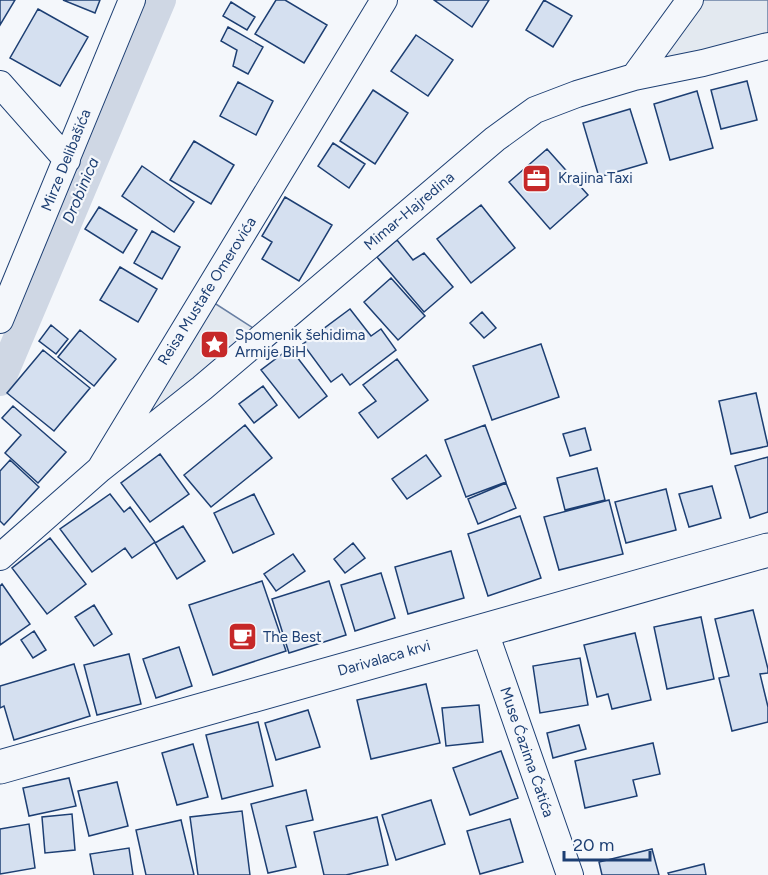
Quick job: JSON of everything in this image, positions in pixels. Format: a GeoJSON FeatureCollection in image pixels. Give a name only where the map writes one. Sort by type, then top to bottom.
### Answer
{"type":"FeatureCollection","features":[{"type":"Feature","properties":{"kind":"street","name":"Mirze Delibašića"},"geometry":{"type":"LineString","coordinates":[[0,320],[132,0]]}},
{"type":"Feature","properties":{"kind":"street","name":"Reisa Mustafe Omerovića"},"geometry":{"type":"LineString","coordinates":[[0,557],[100,469],[163,361],[205,297],[384,0]]}},
{"type":"Feature","properties":{"kind":"street"},"geometry":{"type":"LineString","coordinates":[[634,77],[690,0]]}},
{"type":"Feature","properties":{"kind":"street","name":"Mimar-Hajredina"},"geometry":{"type":"LineString","coordinates":[[100,469],[202,388],[477,154],[535,110],[634,77],[703,63],[768,46]]}},
{"type":"Feature","properties":{"kind":"street"},"geometry":{"type":"LineString","coordinates":[[0,84],[67,159]]}},
{"type":"Feature","properties":{"kind":"street"},"geometry":{"type":"LineString","coordinates":[[163,361],[166,377],[174,386],[202,388]]}},
{"type":"Feature","properties":{"kind":"street","name":"Darivalaca krvi"},"geometry":{"type":"LineString","coordinates":[[0,768],[768,550]]}},
{"type":"Feature","properties":{"kind":"street","name":"Muse Ćazima Ćatića"},"geometry":{"type":"LineString","coordinates":[[484,629],[570,875]]}},
{"type":"Feature","properties":{"kind":"shaded area"},"geometry":{"type":"Polygon","coordinates":[[[690,0],[768,0],[768,46],[634,77],[690,0]]]}},
{"type":"Feature","properties":{"kind":"shaded area"},"geometry":{"type":"Polygon","coordinates":[[[205,297],[264,335],[100,469],[205,297]]]}},
{"type":"Feature","properties":{"kind":"building"},"geometry":{"type":"Polygon","coordinates":[[[0,0],[15,0],[0,25],[0,0]]]}},
{"type":"Feature","properties":{"kind":"building"},"geometry":{"type":"Polygon","coordinates":[[[63,0],[100,0],[95,13],[63,0]]]}},
{"type":"Feature","properties":{"kind":"building"},"geometry":{"type":"Polygon","coordinates":[[[276,0],[285,0],[327,25],[304,63],[255,34],[276,0]]]}},
{"type":"Feature","properties":{"kind":"building"},"geometry":{"type":"Polygon","coordinates":[[[434,0],[489,0],[472,27],[434,0]]]}},
{"type":"Feature","properties":{"kind":"building"},"geometry":{"type":"Polygon","coordinates":[[[544,0],[572,16],[553,47],[526,30],[544,0]]]}},
{"type":"Feature","properties":{"kind":"building"},"geometry":{"type":"Polygon","coordinates":[[[231,2],[255,17],[247,30],[223,16],[231,2]]]}},
{"type":"Feature","properties":{"kind":"building"},"geometry":{"type":"Polygon","coordinates":[[[38,9],[88,37],[60,86],[10,58],[38,9]]]}},
{"type":"Feature","properties":{"kind":"building"},"geometry":{"type":"Polygon","coordinates":[[[228,27],[263,47],[248,74],[233,66],[237,50],[221,41],[228,27]]]}},
{"type":"Feature","properties":{"kind":"building"},"geometry":{"type":"Polygon","coordinates":[[[416,35],[453,60],[428,96],[391,71],[416,35]]]}},
{"type":"Feature","properties":{"kind":"building"},"geometry":{"type":"Polygon","coordinates":[[[747,81],[757,120],[721,129],[711,90],[747,81]]]}},
{"type":"Feature","properties":{"kind":"building"},"geometry":{"type":"Polygon","coordinates":[[[238,82],[273,101],[256,135],[220,116],[238,82]]]}},
{"type":"Feature","properties":{"kind":"building"},"geometry":{"type":"Polygon","coordinates":[[[373,90],[408,113],[375,164],[340,141],[373,90]]]}},
{"type":"Feature","properties":{"kind":"building"},"geometry":{"type":"Polygon","coordinates":[[[697,91],[713,148],[670,160],[654,104],[697,91]]]}},
{"type":"Feature","properties":{"kind":"building"},"geometry":{"type":"Polygon","coordinates":[[[630,109],[647,163],[599,177],[583,123],[630,109]]]}},
{"type":"Feature","properties":{"kind":"building"},"geometry":{"type":"Polygon","coordinates":[[[194,141],[234,165],[211,204],[170,180],[194,141]]]}},
{"type":"Feature","properties":{"kind":"building"},"geometry":{"type":"Polygon","coordinates":[[[333,143],[365,164],[349,188],[318,166],[333,143]]]}},
{"type":"Feature","properties":{"kind":"building"},"geometry":{"type":"Polygon","coordinates":[[[547,149],[588,195],[550,229],[509,182],[547,149]]]}},
{"type":"Feature","properties":{"kind":"building"},"geometry":{"type":"Polygon","coordinates":[[[142,166],[194,202],[174,232],[122,196],[142,166]]]}},
{"type":"Feature","properties":{"kind":"building"},"geometry":{"type":"Polygon","coordinates":[[[285,197],[332,225],[299,281],[262,259],[272,242],[262,236],[285,197]]]}},
{"type":"Feature","properties":{"kind":"building"},"geometry":{"type":"Polygon","coordinates":[[[481,205],[515,248],[471,283],[437,239],[481,205]]]}},
{"type":"Feature","properties":{"kind":"building"},"geometry":{"type":"Polygon","coordinates":[[[99,207],[137,230],[123,253],[85,229],[99,207]]]}},
{"type":"Feature","properties":{"kind":"building"},"geometry":{"type":"Polygon","coordinates":[[[152,231],[180,247],[162,279],[134,263],[152,231]]]}},
{"type":"Feature","properties":{"kind":"building"},"geometry":{"type":"Polygon","coordinates":[[[397,240],[413,260],[424,253],[453,287],[424,312],[377,257],[397,240]]]}},
{"type":"Feature","properties":{"kind":"building"},"geometry":{"type":"Polygon","coordinates":[[[120,267],[157,289],[138,322],[100,300],[120,267]]]}},
{"type":"Feature","properties":{"kind":"building"},"geometry":{"type":"Polygon","coordinates":[[[391,278],[425,316],[398,340],[364,302],[391,278]]]}},
{"type":"Feature","properties":{"kind":"building"},"geometry":{"type":"Polygon","coordinates":[[[350,309],[371,336],[381,329],[396,350],[350,385],[342,374],[331,382],[303,344],[350,309]]]}},
{"type":"Feature","properties":{"kind":"building"},"geometry":{"type":"Polygon","coordinates":[[[482,312],[496,328],[484,338],[470,323],[482,312]]]}},
{"type":"Feature","properties":{"kind":"building"},"geometry":{"type":"Polygon","coordinates":[[[51,325],[68,339],[56,354],[39,341],[51,325]]]}},
{"type":"Feature","properties":{"kind":"building"},"geometry":{"type":"Polygon","coordinates":[[[80,330],[116,359],[94,386],[58,357],[80,330]]]}},
{"type":"Feature","properties":{"kind":"building"},"geometry":{"type":"Polygon","coordinates":[[[541,344],[559,397],[492,420],[473,366],[541,344]]]}},
{"type":"Feature","properties":{"kind":"building"},"geometry":{"type":"Polygon","coordinates":[[[290,348],[327,396],[299,418],[261,370],[290,348]]]}},
{"type":"Feature","properties":{"kind":"building"},"geometry":{"type":"Polygon","coordinates":[[[43,350],[90,388],[54,431],[7,393],[43,350]]]}},
{"type":"Feature","properties":{"kind":"building"},"geometry":{"type":"Polygon","coordinates":[[[397,359],[428,400],[378,438],[359,413],[376,401],[363,385],[397,359]]]}},
{"type":"Feature","properties":{"kind":"building"},"geometry":{"type":"Polygon","coordinates":[[[263,386],[277,405],[254,423],[239,404],[263,386]]]}},
{"type":"Feature","properties":{"kind":"building"},"geometry":{"type":"Polygon","coordinates":[[[756,393],[768,446],[731,454],[719,401],[756,393]]]}},
{"type":"Feature","properties":{"kind":"building"},"geometry":{"type":"Polygon","coordinates":[[[13,406],[66,452],[38,483],[5,453],[21,435],[2,418],[13,406]]]}},
{"type":"Feature","properties":{"kind":"building"},"geometry":{"type":"Polygon","coordinates":[[[245,425],[272,458],[211,507],[184,475],[245,425]]]}},
{"type":"Feature","properties":{"kind":"building"},"geometry":{"type":"Polygon","coordinates":[[[485,425],[506,482],[466,497],[445,440],[485,425]]]}},
{"type":"Feature","properties":{"kind":"building"},"geometry":{"type":"Polygon","coordinates":[[[585,428],[591,450],[570,456],[563,434],[585,428]]]}},
{"type":"Feature","properties":{"kind":"building"},"geometry":{"type":"Polygon","coordinates":[[[160,454],[189,494],[150,522],[121,483],[160,454]]]}},
{"type":"Feature","properties":{"kind":"building"},"geometry":{"type":"Polygon","coordinates":[[[426,455],[441,476],[407,499],[392,479],[426,455]]]}},
{"type":"Feature","properties":{"kind":"building"},"geometry":{"type":"Polygon","coordinates":[[[768,457],[768,512],[750,518],[735,466],[768,457]]]}},
{"type":"Feature","properties":{"kind":"building"},"geometry":{"type":"Polygon","coordinates":[[[10,460],[39,487],[4,525],[0,521],[0,471],[10,460]]]}},
{"type":"Feature","properties":{"kind":"building"},"geometry":{"type":"Polygon","coordinates":[[[597,468],[605,500],[565,510],[557,478],[597,468]]]}},
{"type":"Feature","properties":{"kind":"building"},"geometry":{"type":"Polygon","coordinates":[[[506,483],[516,508],[478,524],[468,499],[506,483]]]}},
{"type":"Feature","properties":{"kind":"building"},"geometry":{"type":"Polygon","coordinates":[[[712,486],[721,518],[689,527],[679,494],[712,486]]]}},
{"type":"Feature","properties":{"kind":"building"},"geometry":{"type":"Polygon","coordinates":[[[666,489],[676,530],[626,543],[615,502],[666,489]]]}},
{"type":"Feature","properties":{"kind":"building"},"geometry":{"type":"Polygon","coordinates":[[[110,494],[124,512],[130,507],[155,542],[132,558],[125,548],[92,572],[60,529],[110,494]]]}},
{"type":"Feature","properties":{"kind":"building"},"geometry":{"type":"Polygon","coordinates":[[[254,494],[274,534],[233,553],[214,513],[254,494]]]}},
{"type":"Feature","properties":{"kind":"building"},"geometry":{"type":"Polygon","coordinates":[[[609,500],[623,554],[559,570],[544,517],[609,500]]]}},
{"type":"Feature","properties":{"kind":"building"},"geometry":{"type":"Polygon","coordinates":[[[520,516],[541,578],[488,596],[468,534],[520,516]]]}},
{"type":"Feature","properties":{"kind":"building"},"geometry":{"type":"Polygon","coordinates":[[[183,526],[205,561],[177,579],[155,543],[183,526]]]}},
{"type":"Feature","properties":{"kind":"building"},"geometry":{"type":"Polygon","coordinates":[[[50,538],[86,584],[47,614],[12,568],[50,538]]]}},
{"type":"Feature","properties":{"kind":"building"},"geometry":{"type":"Polygon","coordinates":[[[353,543],[365,558],[345,573],[334,559],[353,543]]]}},
{"type":"Feature","properties":{"kind":"building"},"geometry":{"type":"Polygon","coordinates":[[[451,551],[464,598],[408,614],[395,567],[451,551]]]}},
{"type":"Feature","properties":{"kind":"building"},"geometry":{"type":"Polygon","coordinates":[[[293,554],[305,571],[276,591],[264,574],[293,554]]]}},
{"type":"Feature","properties":{"kind":"building"},"geometry":{"type":"Polygon","coordinates":[[[381,573],[395,618],[355,631],[341,585],[381,573]]]}},
{"type":"Feature","properties":{"kind":"building"},"geometry":{"type":"Polygon","coordinates":[[[262,581],[286,651],[213,675],[189,605],[262,581]]]}},
{"type":"Feature","properties":{"kind":"building"},"geometry":{"type":"Polygon","coordinates":[[[329,581],[346,635],[289,653],[272,599],[329,581]]]}},
{"type":"Feature","properties":{"kind":"building"},"geometry":{"type":"Polygon","coordinates":[[[2,584],[30,624],[0,645],[0,586],[2,584]]]}},
{"type":"Feature","properties":{"kind":"building"},"geometry":{"type":"Polygon","coordinates":[[[94,605],[112,634],[94,646],[75,617],[94,605]]]}},
{"type":"Feature","properties":{"kind":"building"},"geometry":{"type":"Polygon","coordinates":[[[753,610],[768,669],[768,673],[760,674],[768,707],[768,722],[732,731],[719,678],[729,676],[715,619],[753,610]]]}},
{"type":"Feature","properties":{"kind":"building"},"geometry":{"type":"Polygon","coordinates":[[[701,617],[714,679],[667,689],[654,627],[701,617]]]}},
{"type":"Feature","properties":{"kind":"building"},"geometry":{"type":"Polygon","coordinates":[[[34,631],[46,650],[33,658],[21,640],[34,631]]]}},
{"type":"Feature","properties":{"kind":"building"},"geometry":{"type":"Polygon","coordinates":[[[635,633],[651,700],[612,709],[608,694],[597,697],[584,645],[635,633]]]}},
{"type":"Feature","properties":{"kind":"building"},"geometry":{"type":"Polygon","coordinates":[[[179,647],[192,686],[156,698],[143,659],[179,647]]]}},
{"type":"Feature","properties":{"kind":"building"},"geometry":{"type":"Polygon","coordinates":[[[129,654],[141,704],[97,715],[84,665],[129,654]]]}},
{"type":"Feature","properties":{"kind":"building"},"geometry":{"type":"Polygon","coordinates":[[[580,658],[588,705],[540,713],[533,666],[580,658]]]}},
{"type":"Feature","properties":{"kind":"building"},"geometry":{"type":"Polygon","coordinates":[[[74,664],[90,716],[14,740],[4,706],[0,708],[0,686],[74,664]]]}},
{"type":"Feature","properties":{"kind":"building"},"geometry":{"type":"Polygon","coordinates":[[[426,684],[440,743],[371,759],[357,700],[426,684]]]}},
{"type":"Feature","properties":{"kind":"building"},"geometry":{"type":"Polygon","coordinates":[[[479,705],[483,742],[446,746],[442,708],[479,705]]]}},
{"type":"Feature","properties":{"kind":"building"},"geometry":{"type":"Polygon","coordinates":[[[308,710],[320,747],[276,760],[265,723],[308,710]]]}},
{"type":"Feature","properties":{"kind":"building"},"geometry":{"type":"Polygon","coordinates":[[[258,722],[273,786],[222,799],[206,735],[258,722]]]}},
{"type":"Feature","properties":{"kind":"building"},"geometry":{"type":"Polygon","coordinates":[[[579,725],[586,749],[553,758],[547,733],[579,725]]]}},
{"type":"Feature","properties":{"kind":"building"},"geometry":{"type":"Polygon","coordinates":[[[653,743],[660,774],[633,780],[637,796],[585,808],[575,761],[653,743]]]}},
{"type":"Feature","properties":{"kind":"building"},"geometry":{"type":"Polygon","coordinates":[[[193,744],[208,797],[177,805],[162,753],[193,744]]]}},
{"type":"Feature","properties":{"kind":"building"},"geometry":{"type":"Polygon","coordinates":[[[501,751],[518,798],[470,815],[453,768],[501,751]]]}},
{"type":"Feature","properties":{"kind":"building"},"geometry":{"type":"Polygon","coordinates":[[[69,778],[76,806],[29,816],[23,788],[69,778]]]}},
{"type":"Feature","properties":{"kind":"building"},"geometry":{"type":"Polygon","coordinates":[[[117,782],[128,826],[89,836],[78,791],[117,782]]]}},
{"type":"Feature","properties":{"kind":"building"},"geometry":{"type":"Polygon","coordinates":[[[306,790],[313,820],[286,826],[296,867],[268,873],[251,804],[306,790]]]}},
{"type":"Feature","properties":{"kind":"building"},"geometry":{"type":"Polygon","coordinates":[[[431,800],[445,844],[396,860],[382,815],[431,800]]]}},
{"type":"Feature","properties":{"kind":"building"},"geometry":{"type":"Polygon","coordinates":[[[242,811],[250,875],[198,875],[190,817],[242,811]]]}},
{"type":"Feature","properties":{"kind":"building"},"geometry":{"type":"Polygon","coordinates":[[[72,814],[75,850],[45,853],[42,817],[72,814]]]}},
{"type":"Feature","properties":{"kind":"building"},"geometry":{"type":"Polygon","coordinates":[[[377,817],[388,865],[346,875],[324,875],[314,832],[377,817]]]}},
{"type":"Feature","properties":{"kind":"building"},"geometry":{"type":"Polygon","coordinates":[[[510,819],[523,862],[480,874],[467,831],[510,819]]]}},
{"type":"Feature","properties":{"kind":"building"},"geometry":{"type":"Polygon","coordinates":[[[181,820],[194,875],[146,875],[136,830],[181,820]]]}},
{"type":"Feature","properties":{"kind":"building"},"geometry":{"type":"Polygon","coordinates":[[[29,824],[35,868],[0,874],[0,829],[29,824]]]}},
{"type":"Feature","properties":{"kind":"building"},"geometry":{"type":"Polygon","coordinates":[[[129,848],[133,875],[94,875],[90,854],[129,848]]]}},
{"type":"Feature","properties":{"kind":"building"},"geometry":{"type":"Polygon","coordinates":[[[652,849],[659,875],[602,875],[599,862],[652,849]]]}},
{"type":"Feature","properties":{"kind":"building"},"geometry":{"type":"Polygon","coordinates":[[[704,864],[706,875],[669,875],[668,873],[704,864]]]}},
{"type":"Feature","properties":{"kind":"waterway","name":"Drobinica"},"geometry":{"type":"LineString","coordinates":[[0,381],[161,0]]}},
{"type":"Feature","properties":{"kind":"place","name":"Krajina Taxi"},"geometry":{"type":"Point","coordinates":[537,178]}},
{"type":"Feature","properties":{"kind":"place","name":"Spomenik šehidima Armije BiH"},"geometry":{"type":"Point","coordinates":[214,344]}},
{"type":"Feature","properties":{"kind":"place","name":"The Best"},"geometry":{"type":"Point","coordinates":[242,637]}}]}
